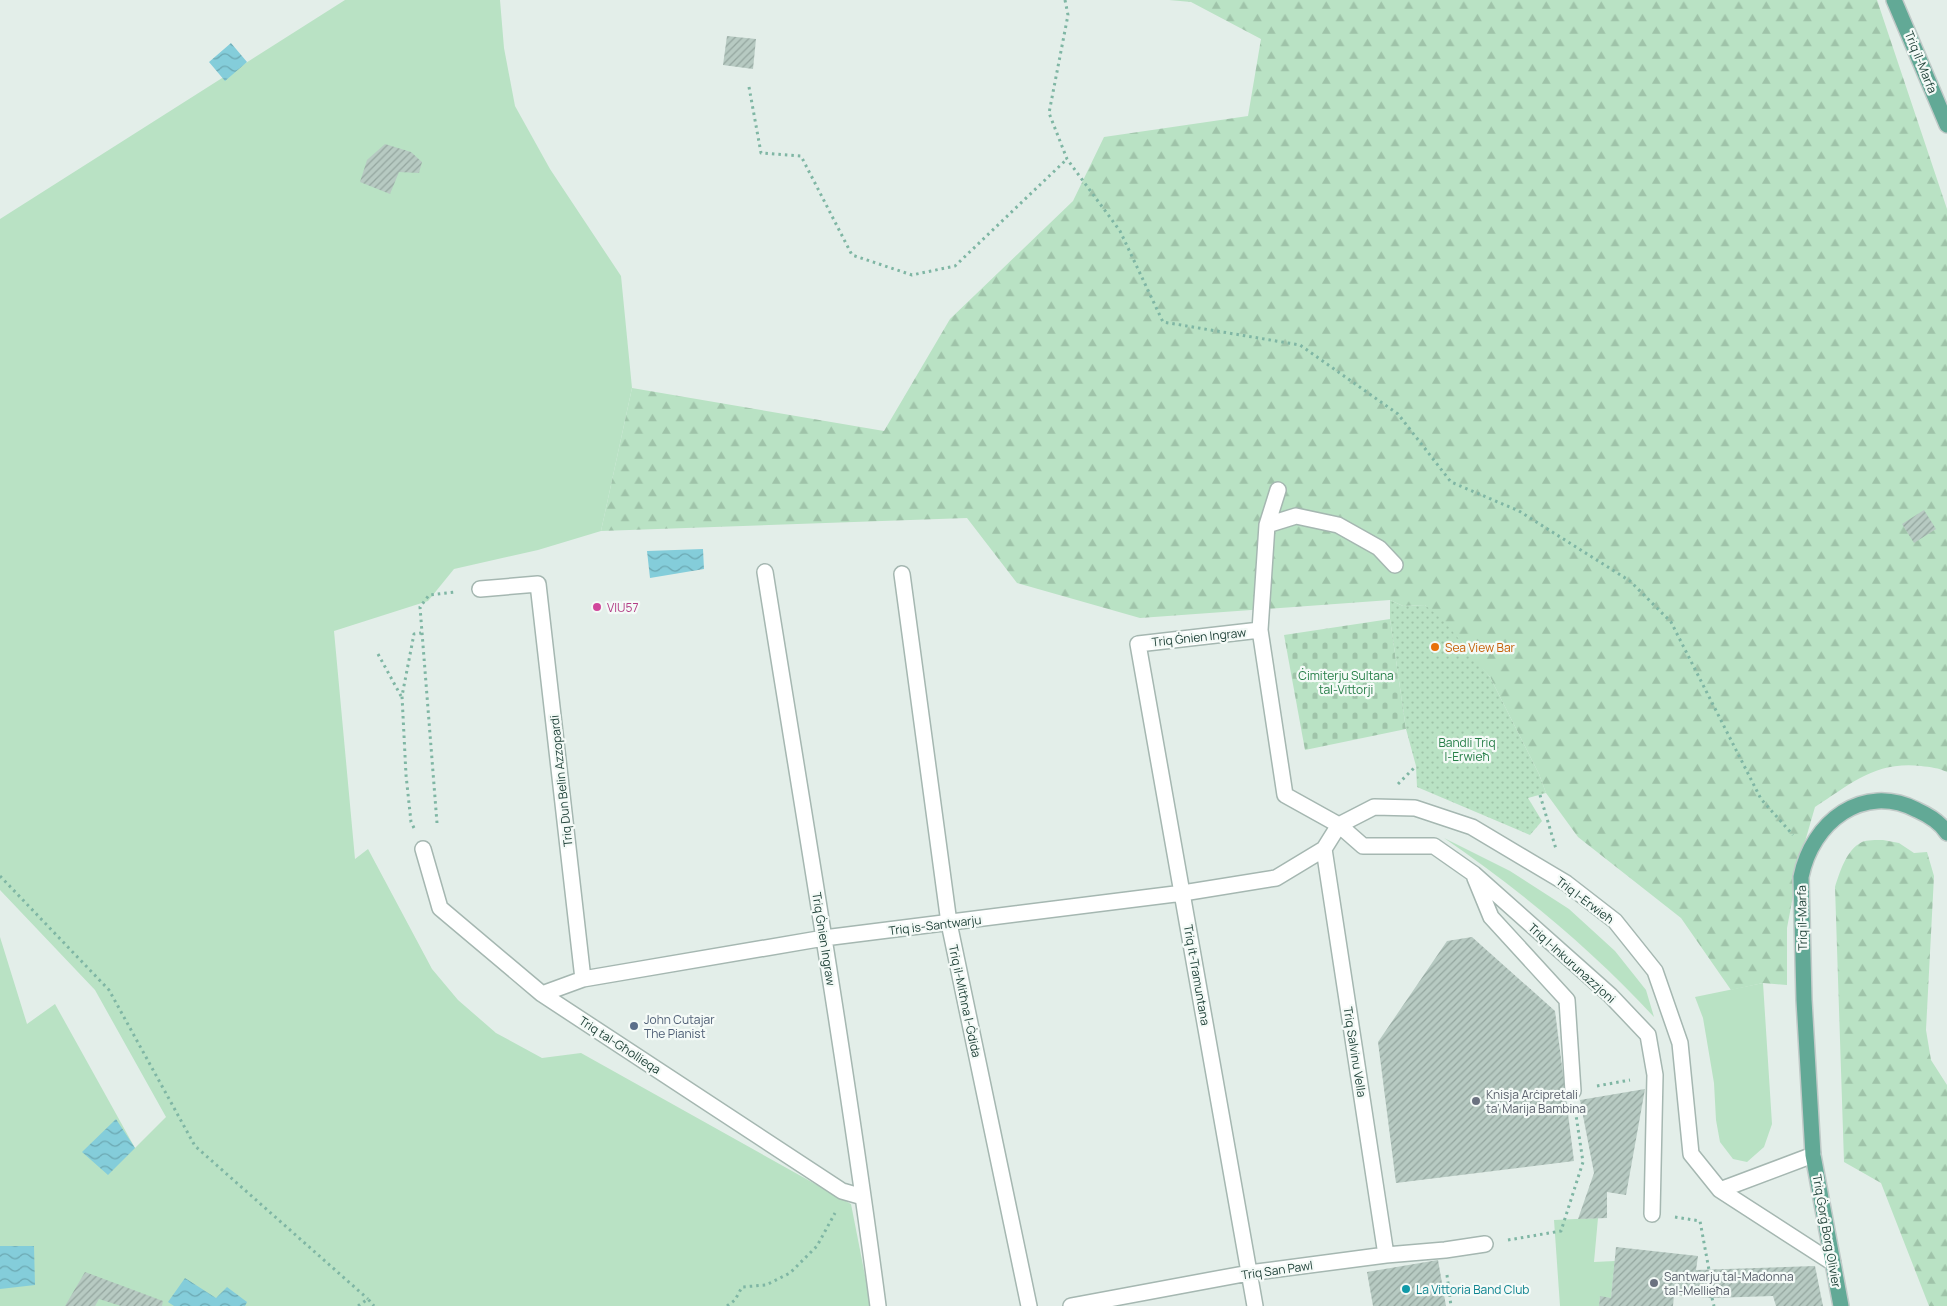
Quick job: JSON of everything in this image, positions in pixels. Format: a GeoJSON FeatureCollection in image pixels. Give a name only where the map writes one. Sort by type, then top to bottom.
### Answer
{"type":"FeatureCollection","features":[{"type":"Feature","properties":{"kind":"main road","name":"Triq il-Marfa"},"geometry":{"type":"LineString","coordinates":[[1894,0],[1947,125]]}},
{"type":"Feature","properties":{"kind":"main road","name":"Triq il-Marfa"},"geometry":{"type":"LineString","coordinates":[[1814,1155],[1804,1000],[1802,887],[1804,864],[1821,832],[1839,813],[1853,806],[1866,803],[1906,804],[1928,816],[1944,828],[1947,833]]}},
{"type":"Feature","properties":{"kind":"main road","name":"Triq Ġorġ Borg Olivier"},"geometry":{"type":"LineString","coordinates":[[1814,1155],[1841,1306]]}},
{"type":"Feature","properties":{"kind":"street"},"geometry":{"type":"LineString","coordinates":[[1260,630],[1267,525],[1278,490]]}},
{"type":"Feature","properties":{"kind":"street"},"geometry":{"type":"LineString","coordinates":[[1267,525],[1296,516],[1338,525],[1379,548],[1395,566]]}},
{"type":"Feature","properties":{"kind":"street","name":"Triq Ġnien Ingraw"},"geometry":{"type":"LineString","coordinates":[[765,572],[864,1197],[878,1306]]}},
{"type":"Feature","properties":{"kind":"street","name":"Triq il-Mitħna l-Ġdida"},"geometry":{"type":"LineString","coordinates":[[902,574],[948,923],[1028,1306]]}},
{"type":"Feature","properties":{"kind":"street","name":"Triq Dun Belin Azzopardi"},"geometry":{"type":"LineString","coordinates":[[480,589],[538,584],[583,979]]}},
{"type":"Feature","properties":{"kind":"street","name":"Triq Ġnien Ingraw"},"geometry":{"type":"LineString","coordinates":[[1138,644],[1260,630]]}},
{"type":"Feature","properties":{"kind":"street","name":"Triq l-Inkurunazzjoni"},"geometry":{"type":"LineString","coordinates":[[1260,630],[1285,795],[1339,824],[1363,846],[1434,846],[1474,874],[1610,995],[1648,1035],[1656,1075],[1652,1214]]}},
{"type":"Feature","properties":{"kind":"street","name":"Triq it-Tramuntana"},"geometry":{"type":"LineString","coordinates":[[1138,644],[1255,1306]]}},
{"type":"Feature","properties":{"kind":"street","name":"Triq l-Erwieħ"},"geometry":{"type":"LineString","coordinates":[[1339,824],[1374,807],[1415,808],[1472,827],[1566,883],[1615,921],[1655,970],[1680,1043],[1691,1154],[1720,1190],[1833,1262]]}},
{"type":"Feature","properties":{"kind":"street"},"geometry":{"type":"LineString","coordinates":[[1324,849],[1339,824]]}},
{"type":"Feature","properties":{"kind":"street","name":"Triq tal-Għollieqa"},"geometry":{"type":"LineString","coordinates":[[423,849],[440,908],[542,994],[842,1191],[864,1197]]}},
{"type":"Feature","properties":{"kind":"street","name":"Triq is-Santwarju"},"geometry":{"type":"LineString","coordinates":[[542,994],[583,979],[824,938],[1183,893],[1276,878],[1324,849]]}},
{"type":"Feature","properties":{"kind":"street","name":"Triq Salvinu Vella"},"geometry":{"type":"LineString","coordinates":[[1324,849],[1386,1255]]}},
{"type":"Feature","properties":{"kind":"street"},"geometry":{"type":"LineString","coordinates":[[1474,874],[1492,918],[1567,1000],[1573,1091]]}},
{"type":"Feature","properties":{"kind":"street"},"geometry":{"type":"LineString","coordinates":[[1720,1190],[1814,1155]]}},
{"type":"Feature","properties":{"kind":"street","name":"Triq San Pawl"},"geometry":{"type":"LineString","coordinates":[[1071,1306],[1249,1273],[1485,1244]]}},
{"type":"Feature","properties":{"kind":"path"},"geometry":{"type":"LineString","coordinates":[[1065,0],[1068,16],[1049,113],[1067,159],[1120,231],[1163,322],[1300,345],[1398,414],[1451,482],[1519,511],[1630,581],[1672,622],[1761,799],[1809,853]]}},
{"type":"Feature","properties":{"kind":"path"},"geometry":{"type":"LineString","coordinates":[[749,87],[761,153],[801,156],[852,255],[912,274],[954,266],[1067,159]]}},
{"type":"Feature","properties":{"kind":"path"},"geometry":{"type":"LineString","coordinates":[[437,823],[420,607],[429,595],[480,589]]}},
{"type":"Feature","properties":{"kind":"path"},"geometry":{"type":"LineString","coordinates":[[421,633],[414,634],[402,696],[406,775],[411,822],[423,849]]}},
{"type":"Feature","properties":{"kind":"path"},"geometry":{"type":"LineString","coordinates":[[378,654],[402,696]]}},
{"type":"Feature","properties":{"kind":"path"},"geometry":{"type":"LineString","coordinates":[[1540,795],[1566,883]]}},
{"type":"Feature","properties":{"kind":"path"},"geometry":{"type":"LineString","coordinates":[[0,876],[110,990],[194,1146],[374,1306]]}},
{"type":"Feature","properties":{"kind":"path"},"geometry":{"type":"LineString","coordinates":[[1485,1244],[1561,1231],[1582,1162],[1573,1091],[1656,1075]]}},
{"type":"Feature","properties":{"kind":"path"},"geometry":{"type":"LineString","coordinates":[[727,1306],[735,1300],[742,1288],[766,1285],[790,1273],[817,1246],[835,1214],[842,1191]]}},
{"type":"Feature","properties":{"kind":"path"},"geometry":{"type":"LineString","coordinates":[[1652,1214],[1700,1221],[1710,1270]]}},
{"type":"Feature","properties":{"kind":"path"},"geometry":{"type":"LineString","coordinates":[[1446,1272],[1452,1306]]}},
{"type":"Feature","properties":{"kind":"path"},"geometry":{"type":"LineString","coordinates":[[1712,1298],[1714,1306]]}},
{"type":"Feature","properties":{"kind":"path"},"geometry":{"type":"LineString","coordinates":[[358,1306],[368,1299]]}},
{"type":"Feature","properties":{"kind":"green space"},"geometry":{"type":"Polygon","coordinates":[[[345,0],[500,0],[504,48],[515,106],[550,169],[621,276],[632,388],[601,531],[538,550],[454,569],[428,601],[334,631],[355,859],[368,849],[432,969],[458,1000],[496,1033],[542,1058],[581,1053],[851,1204],[871,1306],[0,1306],[0,937],[27,1024],[55,1004],[135,1148],[166,1117],[95,990],[0,890],[0,219],[345,0]]]}},
{"type":"Feature","properties":{"kind":"green space"},"geometry":{"type":"Polygon","coordinates":[[[1169,0],[1877,0],[1947,209],[1947,772],[1921,766],[1905,765],[1890,767],[1864,776],[1815,807],[1800,859],[1787,928],[1787,985],[1763,983],[1731,990],[1681,918],[1578,837],[1546,793],[1539,774],[1490,677],[1425,605],[1403,606],[1390,600],[1140,618],[1017,583],[967,518],[601,531],[632,388],[884,431],[950,319],[1073,201],[1104,137],[1248,116],[1261,39],[1191,2],[1169,0]]]}},
{"type":"Feature","properties":{"kind":"green space","name":"Bandli Triq l-Erwieħ"},"geometry":{"type":"Polygon","coordinates":[[[1390,600],[1403,606],[1425,605],[1444,621],[1490,677],[1539,774],[1546,793],[1528,798],[1542,821],[1530,835],[1417,787],[1416,766],[1406,729],[1390,619],[1390,600]]]}},
{"type":"Feature","properties":{"kind":"green space","name":"Ċimiterju Sultana tal-Vittorji"},"geometry":{"type":"Polygon","coordinates":[[[1390,619],[1406,729],[1305,750],[1284,635],[1390,619]]]}},
{"type":"Feature","properties":{"kind":"green space"},"geometry":{"type":"Polygon","coordinates":[[[1444,838],[1510,871],[1569,909],[1615,951],[1646,990],[1654,1017],[1606,968],[1554,922],[1500,878],[1444,838]]]}},
{"type":"Feature","properties":{"kind":"green space"},"geometry":{"type":"Polygon","coordinates":[[[1883,840],[1899,843],[1914,853],[1927,852],[1934,876],[1926,1030],[1931,1060],[1947,1085],[1947,1306],[1929,1306],[1881,1183],[1844,1162],[1835,887],[1844,862],[1856,846],[1864,841],[1883,840]]]}},
{"type":"Feature","properties":{"kind":"green space"},"geometry":{"type":"Polygon","coordinates":[[[1763,983],[1772,1124],[1764,1147],[1747,1162],[1733,1159],[1720,1142],[1716,1120],[1714,1083],[1703,1018],[1695,997],[1763,983]]]}},
{"type":"Feature","properties":{"kind":"green space"},"geometry":{"type":"Polygon","coordinates":[[[1598,1218],[1594,1262],[1615,1261],[1611,1298],[1600,1297],[1599,1306],[1560,1306],[1554,1220],[1598,1218]]]}},
{"type":"Feature","properties":{"kind":"water"},"geometry":{"type":"Polygon","coordinates":[[[231,43],[247,62],[225,81],[209,62],[231,43]]]}},
{"type":"Feature","properties":{"kind":"water"},"geometry":{"type":"Polygon","coordinates":[[[703,549],[704,569],[650,578],[647,551],[703,549]]]}},
{"type":"Feature","properties":{"kind":"water"},"geometry":{"type":"Polygon","coordinates":[[[116,1119],[135,1148],[108,1175],[82,1152],[116,1119]]]}},
{"type":"Feature","properties":{"kind":"water"},"geometry":{"type":"Polygon","coordinates":[[[0,1246],[34,1246],[35,1285],[0,1289],[0,1246]]]}},
{"type":"Feature","properties":{"kind":"water"},"geometry":{"type":"Polygon","coordinates":[[[185,1278],[216,1298],[227,1287],[247,1302],[245,1306],[174,1306],[168,1302],[185,1278]]]}},
{"type":"Feature","properties":{"kind":"building"},"geometry":{"type":"Polygon","coordinates":[[[727,36],[756,39],[753,69],[723,65],[727,36]]]}},
{"type":"Feature","properties":{"kind":"building"},"geometry":{"type":"Polygon","coordinates":[[[385,144],[411,152],[422,162],[419,173],[399,172],[390,194],[360,182],[367,160],[385,144]]]}},
{"type":"Feature","properties":{"kind":"building"},"geometry":{"type":"Polygon","coordinates":[[[1924,510],[1936,529],[1914,543],[1902,524],[1924,510]]]}},
{"type":"Feature","properties":{"kind":"building","name":"Knisja Arċipretali ta’ Marija Bambina"},"geometry":{"type":"Polygon","coordinates":[[[1472,937],[1555,1011],[1574,1161],[1396,1183],[1378,1042],[1447,941],[1472,937]]]}},
{"type":"Feature","properties":{"kind":"building"},"geometry":{"type":"Polygon","coordinates":[[[1645,1089],[1626,1195],[1607,1192],[1607,1218],[1578,1219],[1594,1173],[1580,1100],[1645,1089]]]}},
{"type":"Feature","properties":{"kind":"building"},"geometry":{"type":"Polygon","coordinates":[[[1616,1247],[1698,1256],[1696,1270],[1815,1266],[1823,1306],[1776,1306],[1773,1296],[1712,1298],[1674,1295],[1673,1306],[1599,1306],[1600,1296],[1611,1298],[1616,1247]]]}},
{"type":"Feature","properties":{"kind":"building","name":"La Vittoria Band Club"},"geometry":{"type":"Polygon","coordinates":[[[1438,1260],[1446,1306],[1373,1306],[1367,1272],[1438,1260]]]}},
{"type":"Feature","properties":{"kind":"building"},"geometry":{"type":"Polygon","coordinates":[[[85,1272],[163,1301],[162,1306],[121,1306],[99,1299],[95,1306],[65,1306],[85,1272]]]}},
{"type":"Feature","properties":{"kind":"place","name":"VIU57"},"geometry":{"type":"Point","coordinates":[597,607]}},
{"type":"Feature","properties":{"kind":"place","name":"Sea View Bar"},"geometry":{"type":"Point","coordinates":[1435,647]}},
{"type":"Feature","properties":{"kind":"place","name":"John Cutajar The Pianist"},"geometry":{"type":"Point","coordinates":[634,1026]}},
{"type":"Feature","properties":{"kind":"place","name":"Knisja Arċipretali ta’ Marija Bambina"},"geometry":{"type":"Point","coordinates":[1476,1101]}},
{"type":"Feature","properties":{"kind":"place","name":"Santwarju tal-Madonna tal-Mellieħa"},"geometry":{"type":"Point","coordinates":[1654,1283]}},
{"type":"Feature","properties":{"kind":"place","name":"La Vittoria Band Club"},"geometry":{"type":"Point","coordinates":[1406,1289]}}]}
